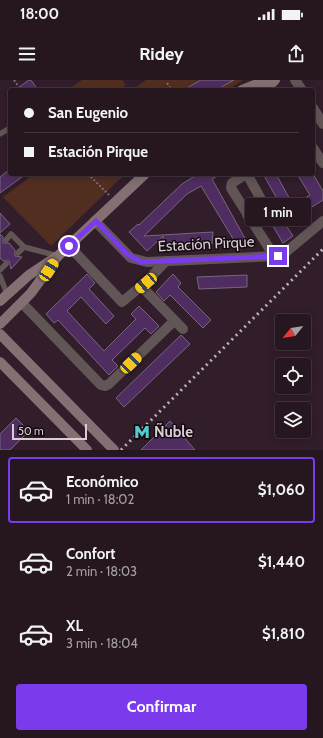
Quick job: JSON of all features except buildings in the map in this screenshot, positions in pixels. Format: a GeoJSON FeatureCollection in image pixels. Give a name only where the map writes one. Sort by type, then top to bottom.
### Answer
{"type":"FeatureCollection","features":[{"type":"Feature","properties":{"kind":"main road"},"geometry":{"type":"LineString","coordinates":[[247,88],[267,80]]}},
{"type":"Feature","properties":{"kind":"main road"},"geometry":{"type":"LineString","coordinates":[[267,88],[276,80]]}},
{"type":"Feature","properties":{"kind":"main road"},"geometry":{"type":"LineString","coordinates":[[4,298],[29,275],[58,256],[143,176]]}},
{"type":"Feature","properties":{"kind":"main road"},"geometry":{"type":"LineString","coordinates":[[0,324],[22,303],[39,283],[58,256]]}},
{"type":"Feature","properties":{"kind":"main road"},"geometry":{"type":"LineString","coordinates":[[0,334],[114,450]]}},
{"type":"Feature","properties":{"kind":"main road"},"geometry":{"type":"LineString","coordinates":[[0,362],[87,450]]}},
{"type":"Feature","properties":{"kind":"street"},"geometry":{"type":"LineString","coordinates":[[315,113],[319,122]]}},
{"type":"Feature","properties":{"kind":"street"},"geometry":{"type":"LineString","coordinates":[[243,176],[232,183],[231,188],[274,256]]}},
{"type":"Feature","properties":{"kind":"street"},"geometry":{"type":"LineString","coordinates":[[247,176],[263,202],[261,206],[247,214]]}},
{"type":"Feature","properties":{"kind":"street","name":"Estación Pirque"},"geometry":{"type":"LineString","coordinates":[[96,221],[131,258],[141,262],[274,256],[286,252],[323,221]]}},
{"type":"Feature","properties":{"kind":"street"},"geometry":{"type":"LineString","coordinates":[[69,246],[122,302],[146,283],[166,261]]}},
{"type":"Feature","properties":{"kind":"street"},"geometry":{"type":"LineString","coordinates":[[146,283],[144,287],[146,292],[183,329]]}},
{"type":"Feature","properties":{"kind":"street"},"geometry":{"type":"LineString","coordinates":[[22,303],[101,385],[105,386],[109,384],[174,321]]}},
{"type":"Feature","properties":{"kind":"lane"},"geometry":{"type":"LineString","coordinates":[[6,240],[11,234],[24,247],[58,256]]}},
{"type":"Feature","properties":{"kind":"lane"},"geometry":{"type":"LineString","coordinates":[[18,253],[24,247]]}},
{"type":"Feature","properties":{"kind":"lane"},"geometry":{"type":"LineString","coordinates":[[0,270],[6,264]]}},
{"type":"Feature","properties":{"kind":"lane"},"geometry":{"type":"LineString","coordinates":[[0,276],[4,298]]}},
{"type":"Feature","properties":{"kind":"path"},"geometry":{"type":"LineString","coordinates":[[167,82],[171,88]]}},
{"type":"Feature","properties":{"kind":"path"},"geometry":{"type":"LineString","coordinates":[[90,176],[115,202]]}},
{"type":"Feature","properties":{"kind":"shaded area"},"geometry":{"type":"Polygon","coordinates":[[[82,80],[122,80],[126,85],[122,88],[70,88],[82,80]]]}},
{"type":"Feature","properties":{"kind":"shaded area"},"geometry":{"type":"Polygon","coordinates":[[[146,80],[243,80],[231,88],[135,88],[146,80]]]}},
{"type":"Feature","properties":{"kind":"shaded area"},"geometry":{"type":"Polygon","coordinates":[[[31,176],[123,176],[51,246],[3,197],[31,176]]]}},
{"type":"Feature","properties":{"kind":"railway"},"geometry":{"type":"LineString","coordinates":[[121,450],[323,249]]}},
{"type":"Feature","properties":{"kind":"place","name":"Ñuble"},"geometry":{"type":"Point","coordinates":[142,432]}},
{"type":"Feature","properties":{"kind":"route"},"geometry":{"type":"LineString","coordinates":[[69,246],[96,221],[131,258],[141,262],[278,256]]}}]}
